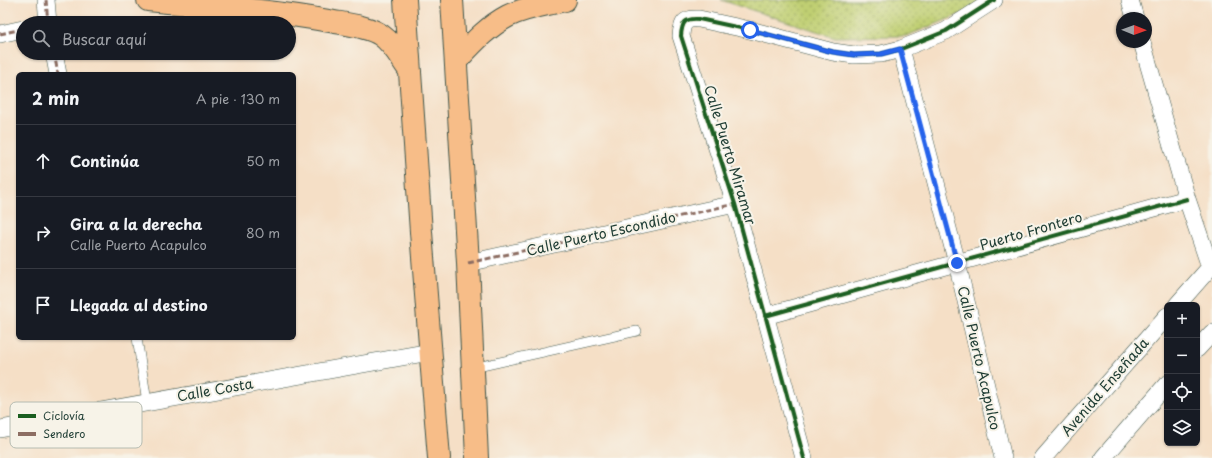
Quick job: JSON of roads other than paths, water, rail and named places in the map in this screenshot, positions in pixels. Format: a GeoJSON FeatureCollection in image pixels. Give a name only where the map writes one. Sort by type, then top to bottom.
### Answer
{"type":"FeatureCollection","features":[{"type":"Feature","properties":{"kind":"main road"},"geometry":{"type":"LineString","coordinates":[[148,0],[288,14],[371,30],[381,35],[390,43],[410,71]]}},
{"type":"Feature","properties":{"kind":"main road"},"geometry":{"type":"LineString","coordinates":[[405,0],[439,458]]}},
{"type":"Feature","properties":{"kind":"main road"},"geometry":{"type":"LineString","coordinates":[[452,0],[478,458]]}},
{"type":"Feature","properties":{"kind":"main road"},"geometry":{"type":"LineString","coordinates":[[456,61],[481,35],[508,16],[524,10],[565,0]]}},
{"type":"Feature","properties":{"kind":"street"},"geometry":{"type":"LineString","coordinates":[[46,0],[47,16]]}},
{"type":"Feature","properties":{"kind":"street"},"geometry":{"type":"LineString","coordinates":[[900,49],[946,31],[994,0]]}},
{"type":"Feature","properties":{"kind":"street"},"geometry":{"type":"LineString","coordinates":[[1130,0],[1133,12]]}},
{"type":"Feature","properties":{"kind":"street","name":"Calle Puerto Miramar"},"geometry":{"type":"LineString","coordinates":[[804,458],[735,204],[682,36],[682,28],[685,22],[690,18],[750,30],[833,52],[854,55],[881,54],[900,49]]}},
{"type":"Feature","properties":{"kind":"street"},"geometry":{"type":"LineString","coordinates":[[0,34],[16,31]]}},
{"type":"Feature","properties":{"kind":"street"},"geometry":{"type":"LineString","coordinates":[[1144,48],[1187,199],[1211,266],[1180,302]]}},
{"type":"Feature","properties":{"kind":"street","name":"Calle Puerto Acapulco"},"geometry":{"type":"LineString","coordinates":[[900,49],[957,263],[1002,458]]}},
{"type":"Feature","properties":{"kind":"street"},"geometry":{"type":"LineString","coordinates":[[55,60],[58,72]]}},
{"type":"Feature","properties":{"kind":"street","name":"Puerto Frontero"},"geometry":{"type":"LineString","coordinates":[[765,316],[1187,199]]}},
{"type":"Feature","properties":{"kind":"street","name":"Calle Puerto Escondido"},"geometry":{"type":"LineString","coordinates":[[468,263],[735,204]]}},
{"type":"Feature","properties":{"kind":"street","name":"Avenida Enseñada"},"geometry":{"type":"LineString","coordinates":[[1043,458],[1164,319]]}},
{"type":"Feature","properties":{"kind":"street"},"geometry":{"type":"LineString","coordinates":[[1200,347],[1212,333]]}},
{"type":"Feature","properties":{"kind":"street","name":"Calle Costa"},"geometry":{"type":"LineString","coordinates":[[142,403],[430,352]]}},
{"type":"Feature","properties":{"kind":"street"},"geometry":{"type":"LineString","coordinates":[[1103,458],[1164,387]]}},
{"type":"Feature","properties":{"kind":"street","name":"Calle Costa"},"geometry":{"type":"LineString","coordinates":[[0,429],[10,427]]}},
{"type":"Feature","properties":{"kind":"lane"},"geometry":{"type":"LineString","coordinates":[[473,368],[637,331]]}},
{"type":"Feature","properties":{"kind":"lane"},"geometry":{"type":"LineString","coordinates":[[137,340],[147,402]]}}]}
